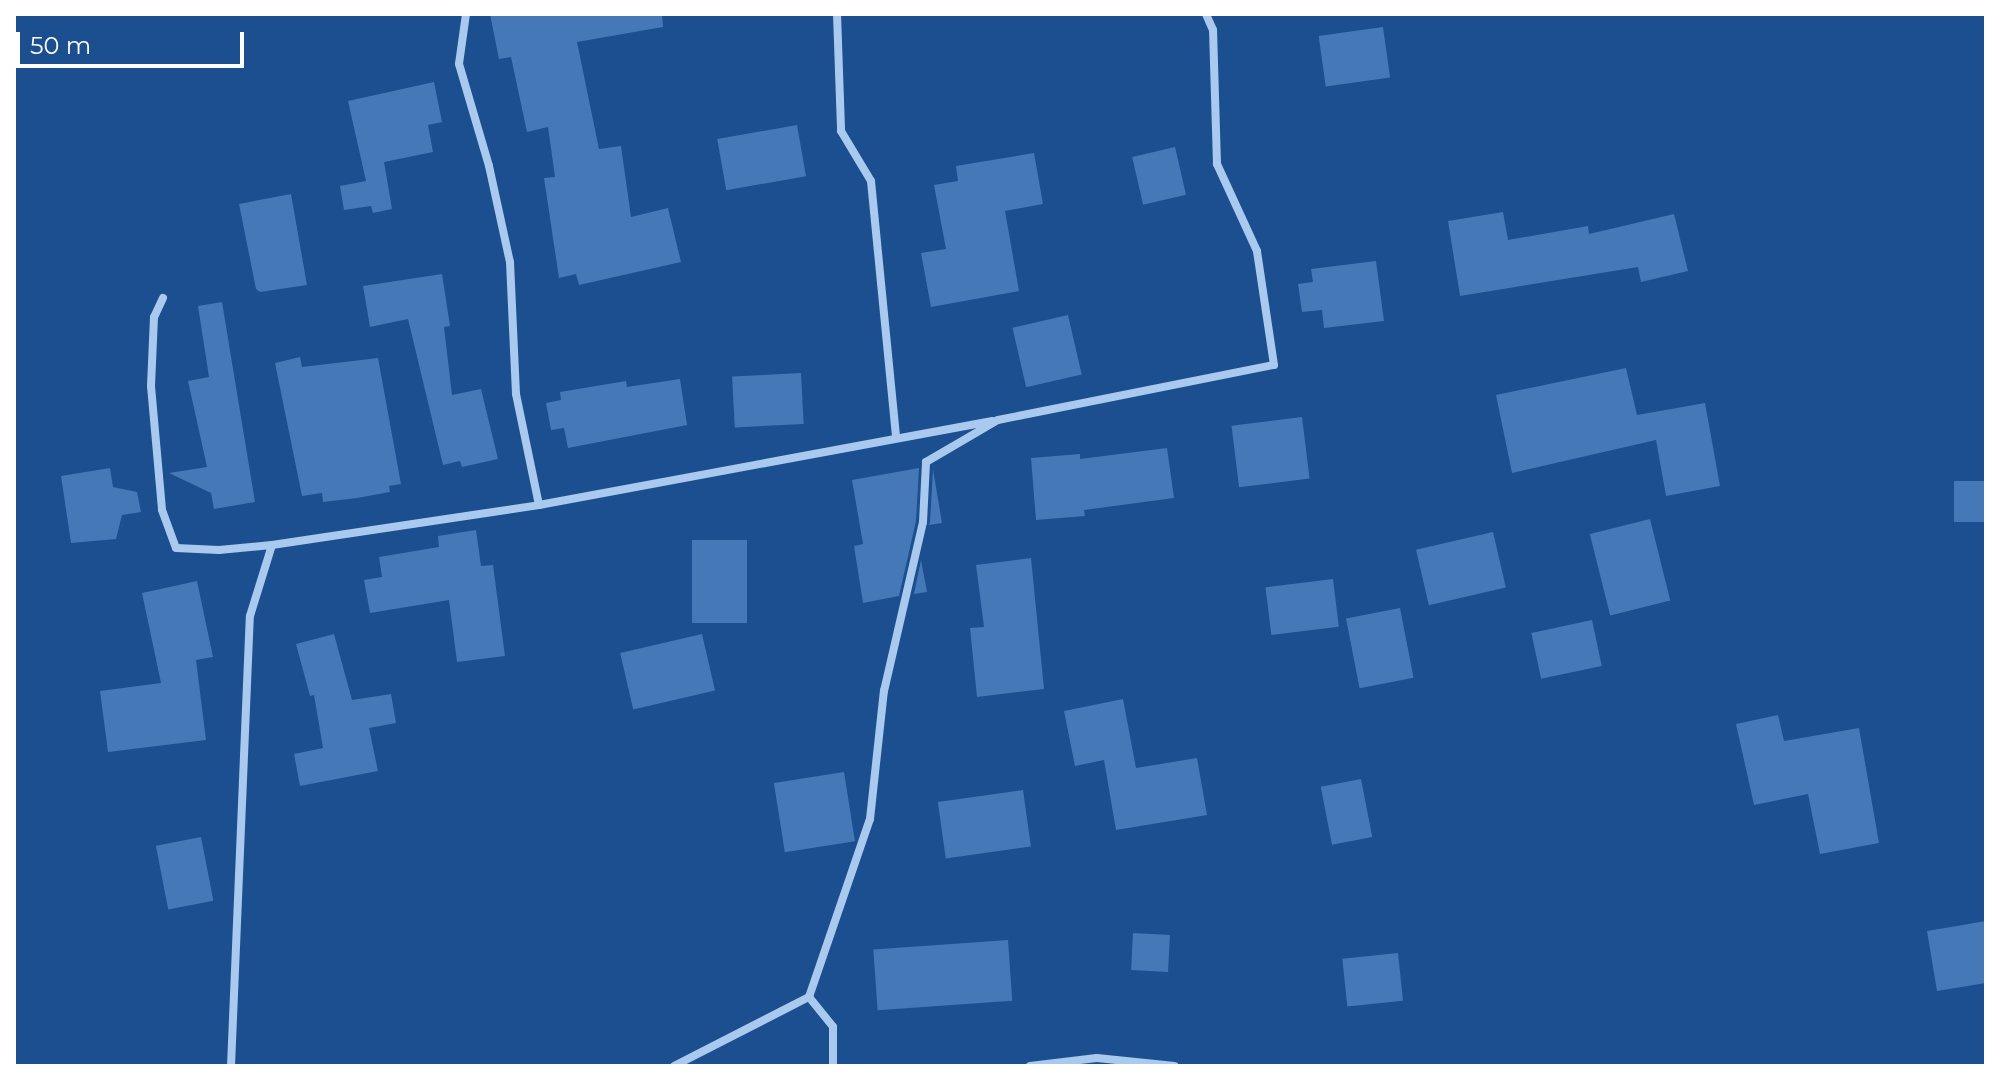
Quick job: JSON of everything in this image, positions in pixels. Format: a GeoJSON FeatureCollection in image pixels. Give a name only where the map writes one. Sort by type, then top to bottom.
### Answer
{"type":"FeatureCollection","features":[{"type":"Feature","properties":{"kind":"street"},"geometry":{"type":"LineString","coordinates":[[466,14],[459,64],[489,166],[510,262],[516,394],[539,505]]}},
{"type":"Feature","properties":{"kind":"street"},"geometry":{"type":"LineString","coordinates":[[837,14],[841,131],[871,181],[896,438]]}},
{"type":"Feature","properties":{"kind":"street"},"geometry":{"type":"LineString","coordinates":[[163,298],[154,317],[151,386],[162,510],[176,548],[219,550],[272,545],[539,505],[1274,365],[1257,251],[1217,164],[1213,30],[1206,14]]}},
{"type":"Feature","properties":{"kind":"street"},"geometry":{"type":"LineString","coordinates":[[674,1066],[809,997],[870,819],[884,691],[923,522],[926,462],[998,420]]}},
{"type":"Feature","properties":{"kind":"street"},"geometry":{"type":"LineString","coordinates":[[231,1066],[250,616],[272,545]]}},
{"type":"Feature","properties":{"kind":"street"},"geometry":{"type":"LineString","coordinates":[[809,997],[833,1027],[833,1066]]}},
{"type":"Feature","properties":{"kind":"street"},"geometry":{"type":"LineString","coordinates":[[1030,1066],[1097,1058],[1175,1066]]}},
{"type":"Feature","properties":{"kind":"building"},"geometry":{"type":"Polygon","coordinates":[[[490,14],[662,14],[663,27],[577,42],[599,149],[621,146],[631,217],[668,208],[681,262],[579,285],[576,274],[559,278],[544,178],[555,177],[548,127],[527,132],[511,57],[499,59],[490,14]]]}},
{"type":"Feature","properties":{"kind":"building"},"geometry":{"type":"Polygon","coordinates":[[[1383,27],[1390,78],[1326,87],[1319,36],[1383,27]]]}},
{"type":"Feature","properties":{"kind":"building"},"geometry":{"type":"Polygon","coordinates":[[[434,82],[442,122],[428,125],[433,152],[384,162],[392,209],[373,213],[371,206],[344,210],[340,186],[366,181],[348,101],[434,82]]]}},
{"type":"Feature","properties":{"kind":"building"},"geometry":{"type":"Polygon","coordinates":[[[797,125],[806,176],[726,190],[717,139],[797,125]]]}},
{"type":"Feature","properties":{"kind":"building"},"geometry":{"type":"Polygon","coordinates":[[[1175,147],[1186,195],[1143,205],[1132,157],[1175,147]]]}},
{"type":"Feature","properties":{"kind":"building"},"geometry":{"type":"Polygon","coordinates":[[[1034,153],[1043,204],[1005,211],[1019,291],[931,307],[921,253],[946,249],[934,185],[958,181],[956,166],[1034,153]]]}},
{"type":"Feature","properties":{"kind":"building"},"geometry":{"type":"Polygon","coordinates":[[[291,194],[307,285],[260,292],[256,289],[239,204],[291,194]]]}},
{"type":"Feature","properties":{"kind":"building"},"geometry":{"type":"Polygon","coordinates":[[[1503,212],[1508,240],[1588,226],[1589,234],[1674,214],[1688,271],[1641,282],[1638,267],[1460,296],[1448,221],[1503,212]]]}},
{"type":"Feature","properties":{"kind":"building"},"geometry":{"type":"Polygon","coordinates":[[[1376,261],[1384,321],[1324,328],[1322,310],[1302,312],[1298,284],[1313,282],[1311,269],[1376,261]]]}},
{"type":"Feature","properties":{"kind":"building"},"geometry":{"type":"Polygon","coordinates":[[[442,274],[450,326],[444,327],[452,395],[481,389],[498,459],[462,467],[460,461],[443,465],[408,319],[370,327],[363,286],[442,274]]]}},
{"type":"Feature","properties":{"kind":"building"},"geometry":{"type":"Polygon","coordinates":[[[222,302],[255,502],[214,509],[211,493],[169,473],[207,467],[188,381],[209,377],[198,306],[222,302]]]}},
{"type":"Feature","properties":{"kind":"building"},"geometry":{"type":"Polygon","coordinates":[[[1068,315],[1082,374],[1026,387],[1012,328],[1068,315]]]}},
{"type":"Feature","properties":{"kind":"building"},"geometry":{"type":"Polygon","coordinates":[[[300,357],[302,367],[378,358],[401,484],[389,486],[390,492],[357,498],[323,502],[322,493],[302,496],[275,363],[300,357]]]}},
{"type":"Feature","properties":{"kind":"building"},"geometry":{"type":"Polygon","coordinates":[[[1626,368],[1637,415],[1705,403],[1720,486],[1666,496],[1656,440],[1512,473],[1496,395],[1626,368]]]}},
{"type":"Feature","properties":{"kind":"building"},"geometry":{"type":"Polygon","coordinates":[[[801,373],[804,424],[735,428],[732,377],[801,373]]]}},
{"type":"Feature","properties":{"kind":"building"},"geometry":{"type":"Polygon","coordinates":[[[680,379],[687,425],[568,448],[564,428],[551,430],[546,403],[561,400],[560,392],[626,381],[627,387],[680,379]]]}},
{"type":"Feature","properties":{"kind":"building"},"geometry":{"type":"Polygon","coordinates":[[[1302,417],[1310,479],[1239,487],[1232,426],[1302,417]]]}},
{"type":"Feature","properties":{"kind":"building"},"geometry":{"type":"Polygon","coordinates":[[[1167,448],[1174,498],[1084,510],[1085,516],[1036,520],[1031,458],[1080,454],[1080,459],[1167,448]]]}},
{"type":"Feature","properties":{"kind":"building"},"geometry":{"type":"Polygon","coordinates":[[[110,468],[113,487],[137,492],[141,512],[122,515],[116,539],[71,543],[61,476],[110,468]]]}},
{"type":"Feature","properties":{"kind":"building"},"geometry":{"type":"Polygon","coordinates":[[[919,468],[916,521],[899,596],[863,603],[854,546],[863,544],[852,480],[919,468]]]}},
{"type":"Feature","properties":{"kind":"building"},"geometry":{"type":"Polygon","coordinates":[[[933,469],[942,523],[929,525],[930,522],[933,469]]]}},
{"type":"Feature","properties":{"kind":"building"},"geometry":{"type":"Polygon","coordinates":[[[1954,481],[1986,481],[1986,522],[1954,522],[1954,481]]]}},
{"type":"Feature","properties":{"kind":"building"},"geometry":{"type":"Polygon","coordinates":[[[1650,519],[1670,601],[1610,616],[1590,534],[1650,519]]]}},
{"type":"Feature","properties":{"kind":"building"},"geometry":{"type":"Polygon","coordinates":[[[476,530],[481,566],[493,565],[505,656],[457,662],[449,600],[370,613],[364,580],[382,577],[379,557],[439,547],[438,536],[476,530]]]}},
{"type":"Feature","properties":{"kind":"building"},"geometry":{"type":"Polygon","coordinates":[[[1493,532],[1506,588],[1429,605],[1416,550],[1493,532]]]}},
{"type":"Feature","properties":{"kind":"building"},"geometry":{"type":"Polygon","coordinates":[[[692,540],[747,540],[747,623],[692,623],[692,540]]]}},
{"type":"Feature","properties":{"kind":"building"},"geometry":{"type":"Polygon","coordinates":[[[1031,558],[1044,689],[977,697],[970,628],[984,627],[976,565],[1031,558]]]}},
{"type":"Feature","properties":{"kind":"building"},"geometry":{"type":"Polygon","coordinates":[[[921,560],[927,592],[914,594],[921,560]]]}},
{"type":"Feature","properties":{"kind":"building"},"geometry":{"type":"Polygon","coordinates":[[[1333,579],[1339,627],[1271,635],[1266,587],[1333,579]]]}},
{"type":"Feature","properties":{"kind":"building"},"geometry":{"type":"Polygon","coordinates":[[[197,581],[213,657],[196,660],[206,740],[108,752],[100,691],[161,683],[142,593],[197,581]]]}},
{"type":"Feature","properties":{"kind":"building"},"geometry":{"type":"Polygon","coordinates":[[[1400,608],[1414,678],[1360,688],[1346,618],[1400,608]]]}},
{"type":"Feature","properties":{"kind":"building"},"geometry":{"type":"Polygon","coordinates":[[[1592,620],[1602,666],[1541,679],[1531,633],[1592,620]]]}},
{"type":"Feature","properties":{"kind":"building"},"geometry":{"type":"Polygon","coordinates":[[[334,634],[352,700],[391,694],[396,723],[369,728],[378,771],[300,786],[294,754],[323,748],[314,695],[310,696],[296,644],[334,634]]]}},
{"type":"Feature","properties":{"kind":"building"},"geometry":{"type":"Polygon","coordinates":[[[702,634],[715,691],[633,709],[620,653],[702,634]]]}},
{"type":"Feature","properties":{"kind":"building"},"geometry":{"type":"Polygon","coordinates":[[[1123,699],[1136,768],[1197,758],[1207,815],[1116,830],[1104,760],[1075,766],[1064,711],[1123,699]]]}},
{"type":"Feature","properties":{"kind":"building"},"geometry":{"type":"Polygon","coordinates":[[[1778,715],[1784,741],[1859,728],[1879,843],[1820,854],[1808,794],[1754,805],[1736,724],[1778,715]]]}},
{"type":"Feature","properties":{"kind":"building"},"geometry":{"type":"Polygon","coordinates":[[[844,772],[855,841],[785,852],[774,783],[844,772]]]}},
{"type":"Feature","properties":{"kind":"building"},"geometry":{"type":"Polygon","coordinates":[[[1361,779],[1372,837],[1332,845],[1321,787],[1361,779]]]}},
{"type":"Feature","properties":{"kind":"building"},"geometry":{"type":"Polygon","coordinates":[[[1023,790],[1031,846],[946,858],[938,802],[1023,790]]]}},
{"type":"Feature","properties":{"kind":"building"},"geometry":{"type":"Polygon","coordinates":[[[201,837],[213,901],[168,910],[156,846],[201,837]]]}},
{"type":"Feature","properties":{"kind":"building"},"geometry":{"type":"Polygon","coordinates":[[[1986,921],[1986,983],[1937,991],[1927,931],[1986,921]]]}},
{"type":"Feature","properties":{"kind":"building"},"geometry":{"type":"Polygon","coordinates":[[[1133,933],[1170,935],[1168,972],[1131,970],[1133,933]]]}},
{"type":"Feature","properties":{"kind":"building"},"geometry":{"type":"Polygon","coordinates":[[[1008,940],[1012,1001],[878,1010],[873,949],[1008,940]]]}},
{"type":"Feature","properties":{"kind":"building"},"geometry":{"type":"Polygon","coordinates":[[[1398,953],[1403,1001],[1347,1007],[1342,959],[1398,953]]]}}]}
